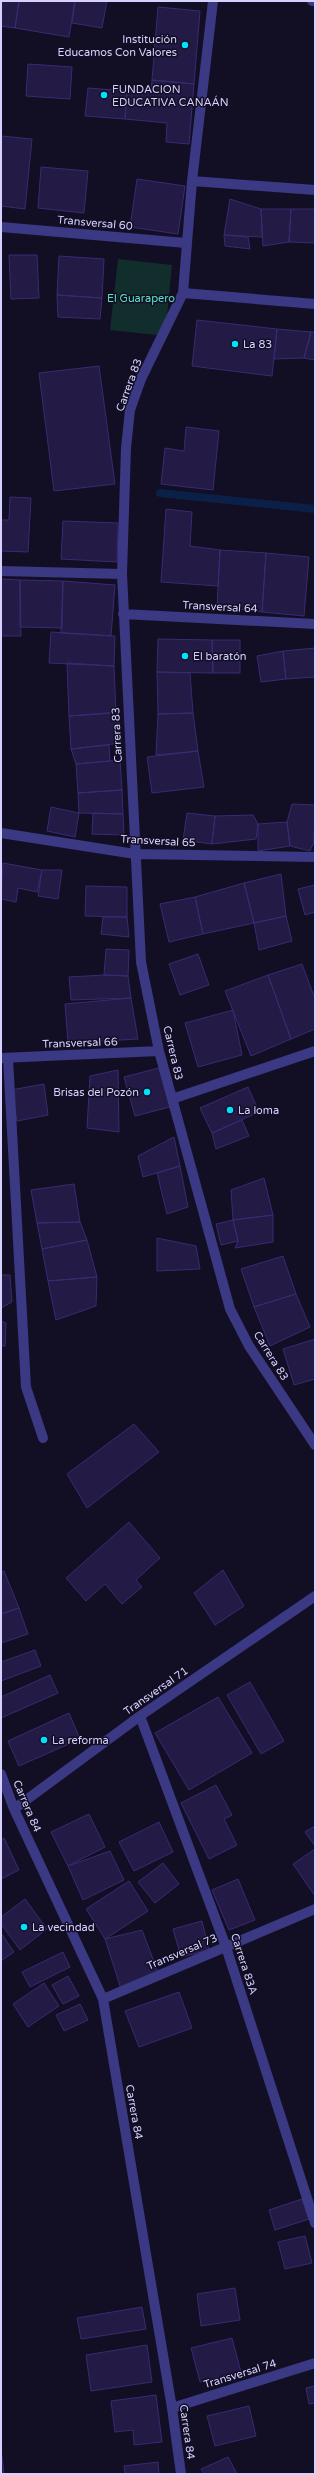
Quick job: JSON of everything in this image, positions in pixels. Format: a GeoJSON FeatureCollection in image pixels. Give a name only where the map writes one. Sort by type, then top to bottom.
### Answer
{"type":"FeatureCollection","features":[{"type":"Feature","properties":{"kind":"street","name":"Carrera 83"},"geometry":{"type":"LineString","coordinates":[[213,1],[192,181],[183,293],[141,379],[130,410],[126,448],[122,574],[123,614],[141,962],[159,1051],[230,1309],[249,1346],[315,1445]]}},
{"type":"Feature","properties":{"kind":"street"},"geometry":{"type":"LineString","coordinates":[[192,181],[315,190]]}},
{"type":"Feature","properties":{"kind":"street","name":"Transversal 60"},"geometry":{"type":"LineString","coordinates":[[1,227],[186,243]]}},
{"type":"Feature","properties":{"kind":"street"},"geometry":{"type":"LineString","coordinates":[[183,293],[315,304]]}},
{"type":"Feature","properties":{"kind":"street"},"geometry":{"type":"LineString","coordinates":[[1,570],[122,574]]}},
{"type":"Feature","properties":{"kind":"street","name":"Transversal 64"},"geometry":{"type":"LineString","coordinates":[[123,614],[315,624]]}},
{"type":"Feature","properties":{"kind":"street","name":"Transversal 65"},"geometry":{"type":"LineString","coordinates":[[1,833],[135,854],[315,857]]}},
{"type":"Feature","properties":{"kind":"street","name":"Transversal 66"},"geometry":{"type":"LineString","coordinates":[[4,1058],[159,1051]]}},
{"type":"Feature","properties":{"kind":"street"},"geometry":{"type":"LineString","coordinates":[[172,1099],[315,1051]]}},
{"type":"Feature","properties":{"kind":"street"},"geometry":{"type":"LineString","coordinates":[[4,1058],[26,1387],[44,1438]]}},
{"type":"Feature","properties":{"kind":"street","name":"Transversal 71"},"geometry":{"type":"LineString","coordinates":[[14,1809],[140,1716],[315,1596]]}},
{"type":"Feature","properties":{"kind":"street","name":"Carrera 83A"},"geometry":{"type":"LineString","coordinates":[[140,1716],[226,1947],[315,2223]]}},
{"type":"Feature","properties":{"kind":"street","name":"Carrera 84"},"geometry":{"type":"LineString","coordinates":[[1,1774],[14,1809],[103,1998],[172,2408],[181,2474]]}},
{"type":"Feature","properties":{"kind":"street","name":"Transversal 73"},"geometry":{"type":"LineString","coordinates":[[103,1998],[315,1909]]}},
{"type":"Feature","properties":{"kind":"street","name":"Transversal 74"},"geometry":{"type":"LineString","coordinates":[[172,2408],[315,2363]]}},
{"type":"Feature","properties":{"kind":"green space","name":"El Guarapero"},"geometry":{"type":"Polygon","coordinates":[[[118,259],[172,265],[165,336],[110,330],[118,259]]]}},
{"type":"Feature","properties":{"kind":"building"},"geometry":{"type":"Polygon","coordinates":[[[1,1],[19,1],[15,28],[1,26],[1,1]]]}},
{"type":"Feature","properties":{"kind":"building"},"geometry":{"type":"Polygon","coordinates":[[[19,1],[75,1],[69,37],[15,28],[19,1]]]}},
{"type":"Feature","properties":{"kind":"building"},"geometry":{"type":"Polygon","coordinates":[[[75,1],[107,1],[102,28],[72,23],[75,1]]]}},
{"type":"Feature","properties":{"kind":"building"},"geometry":{"type":"Polygon","coordinates":[[[158,7],[200,11],[194,84],[152,80],[158,7]]]}},
{"type":"Feature","properties":{"kind":"building"},"geometry":{"type":"Polygon","coordinates":[[[28,64],[72,67],[70,99],[26,96],[28,64]]]}},
{"type":"Feature","properties":{"kind":"building"},"geometry":{"type":"Polygon","coordinates":[[[152,80],[194,84],[189,144],[166,142],[167,123],[125,119],[127,91],[151,93],[152,80]]]}},
{"type":"Feature","properties":{"kind":"building"},"geometry":{"type":"Polygon","coordinates":[[[88,88],[127,91],[125,119],[85,116],[88,88]]]}},
{"type":"Feature","properties":{"kind":"building"},"geometry":{"type":"Polygon","coordinates":[[[1,136],[32,139],[25,209],[1,206],[1,136]]]}},
{"type":"Feature","properties":{"kind":"building"},"geometry":{"type":"Polygon","coordinates":[[[41,167],[88,171],[84,213],[38,208],[41,167]]]}},
{"type":"Feature","properties":{"kind":"building"},"geometry":{"type":"Polygon","coordinates":[[[137,179],[185,186],[178,234],[130,227],[137,179]]]}},
{"type":"Feature","properties":{"kind":"building"},"geometry":{"type":"Polygon","coordinates":[[[230,199],[261,209],[262,237],[224,235],[230,199]]]}},
{"type":"Feature","properties":{"kind":"building"},"geometry":{"type":"Polygon","coordinates":[[[261,209],[291,209],[289,242],[263,246],[261,209]]]}},
{"type":"Feature","properties":{"kind":"building"},"geometry":{"type":"Polygon","coordinates":[[[291,209],[315,209],[315,243],[289,242],[291,209]]]}},
{"type":"Feature","properties":{"kind":"building"},"geometry":{"type":"Polygon","coordinates":[[[224,235],[248,237],[250,249],[225,246],[224,235]]]}},
{"type":"Feature","properties":{"kind":"building"},"geometry":{"type":"Polygon","coordinates":[[[9,255],[37,255],[39,298],[11,299],[9,255]]]}},
{"type":"Feature","properties":{"kind":"building"},"geometry":{"type":"Polygon","coordinates":[[[59,256],[104,259],[102,298],[57,295],[59,256]]]}},
{"type":"Feature","properties":{"kind":"building"},"geometry":{"type":"Polygon","coordinates":[[[57,295],[102,298],[100,319],[58,317],[57,295]]]}},
{"type":"Feature","properties":{"kind":"building","name":"La 83"},"geometry":{"type":"Polygon","coordinates":[[[197,320],[277,329],[272,376],[192,366],[197,320]]]}},
{"type":"Feature","properties":{"kind":"building"},"geometry":{"type":"Polygon","coordinates":[[[277,329],[311,332],[304,358],[274,359],[277,329]]]}},
{"type":"Feature","properties":{"kind":"building"},"geometry":{"type":"Polygon","coordinates":[[[311,332],[315,332],[315,360],[304,358],[311,332]]]}},
{"type":"Feature","properties":{"kind":"building"},"geometry":{"type":"Polygon","coordinates":[[[99,366],[115,484],[54,491],[39,373],[99,366]]]}},
{"type":"Feature","properties":{"kind":"building"},"geometry":{"type":"Polygon","coordinates":[[[186,427],[219,431],[213,490],[161,484],[165,448],[184,451],[186,427]]]}},
{"type":"Feature","properties":{"kind":"building"},"geometry":{"type":"Polygon","coordinates":[[[10,497],[31,498],[28,552],[1,551],[1,520],[9,520],[10,497]]]}},
{"type":"Feature","properties":{"kind":"building"},"geometry":{"type":"Polygon","coordinates":[[[166,509],[192,512],[190,546],[220,550],[218,586],[161,582],[166,509]]]}},
{"type":"Feature","properties":{"kind":"building"},"geometry":{"type":"Polygon","coordinates":[[[63,521],[118,523],[117,562],[61,559],[63,521]]]}},
{"type":"Feature","properties":{"kind":"building"},"geometry":{"type":"Polygon","coordinates":[[[220,550],[266,553],[262,612],[217,607],[220,550]]]}},
{"type":"Feature","properties":{"kind":"building"},"geometry":{"type":"Polygon","coordinates":[[[266,553],[309,557],[304,616],[262,612],[266,553]]]}},
{"type":"Feature","properties":{"kind":"building"},"geometry":{"type":"Polygon","coordinates":[[[1,579],[20,580],[21,636],[1,636],[1,579]]]}},
{"type":"Feature","properties":{"kind":"building"},"geometry":{"type":"Polygon","coordinates":[[[20,580],[63,581],[62,628],[20,627],[20,580]]]}},
{"type":"Feature","properties":{"kind":"building"},"geometry":{"type":"Polygon","coordinates":[[[63,581],[115,585],[111,636],[61,633],[63,581]]]}},
{"type":"Feature","properties":{"kind":"building"},"geometry":{"type":"Polygon","coordinates":[[[51,632],[115,636],[114,666],[49,663],[51,632]]]}},
{"type":"Feature","properties":{"kind":"building","name":"El baratón"},"geometry":{"type":"Polygon","coordinates":[[[158,639],[212,640],[213,673],[157,672],[158,639]]]}},
{"type":"Feature","properties":{"kind":"building"},"geometry":{"type":"Polygon","coordinates":[[[212,640],[240,640],[240,673],[213,673],[212,640]]]}},
{"type":"Feature","properties":{"kind":"building"},"geometry":{"type":"Polygon","coordinates":[[[315,648],[315,677],[286,679],[283,651],[315,648]]]}},
{"type":"Feature","properties":{"kind":"building"},"geometry":{"type":"Polygon","coordinates":[[[283,651],[286,679],[261,682],[257,656],[283,651]]]}},
{"type":"Feature","properties":{"kind":"building"},"geometry":{"type":"Polygon","coordinates":[[[67,663],[114,666],[116,713],[69,716],[67,663]]]}},
{"type":"Feature","properties":{"kind":"building"},"geometry":{"type":"Polygon","coordinates":[[[157,672],[190,673],[193,713],[158,714],[157,672]]]}},
{"type":"Feature","properties":{"kind":"building"},"geometry":{"type":"Polygon","coordinates":[[[118,712],[121,743],[71,749],[69,716],[118,712]]]}},
{"type":"Feature","properties":{"kind":"building"},"geometry":{"type":"Polygon","coordinates":[[[193,713],[198,751],[156,755],[158,714],[193,713]]]}},
{"type":"Feature","properties":{"kind":"building"},"geometry":{"type":"Polygon","coordinates":[[[109,745],[110,761],[76,764],[71,749],[109,745]]]}},
{"type":"Feature","properties":{"kind":"building"},"geometry":{"type":"Polygon","coordinates":[[[198,751],[204,787],[152,793],[147,757],[198,751]]]}},
{"type":"Feature","properties":{"kind":"building"},"geometry":{"type":"Polygon","coordinates":[[[120,760],[122,790],[78,793],[76,764],[120,760]]]}},
{"type":"Feature","properties":{"kind":"building"},"geometry":{"type":"Polygon","coordinates":[[[122,790],[123,814],[79,813],[78,793],[122,790]]]}},
{"type":"Feature","properties":{"kind":"building"},"geometry":{"type":"Polygon","coordinates":[[[292,804],[315,805],[314,842],[310,851],[290,846],[287,822],[292,804]]]}},
{"type":"Feature","properties":{"kind":"building"},"geometry":{"type":"Polygon","coordinates":[[[51,807],[79,813],[75,837],[47,831],[51,807]]]}},
{"type":"Feature","properties":{"kind":"building"},"geometry":{"type":"Polygon","coordinates":[[[315,809],[315,843],[314,842],[315,809]]]}},
{"type":"Feature","properties":{"kind":"building"},"geometry":{"type":"Polygon","coordinates":[[[93,813],[123,814],[124,835],[92,834],[93,813]]]}},
{"type":"Feature","properties":{"kind":"building"},"geometry":{"type":"Polygon","coordinates":[[[187,813],[215,816],[212,844],[183,840],[187,813]]]}},
{"type":"Feature","properties":{"kind":"building"},"geometry":{"type":"Polygon","coordinates":[[[253,815],[258,824],[256,839],[212,844],[215,816],[253,815]]]}},
{"type":"Feature","properties":{"kind":"building"},"geometry":{"type":"Polygon","coordinates":[[[287,822],[290,846],[258,851],[258,824],[287,822]]]}},
{"type":"Feature","properties":{"kind":"building"},"geometry":{"type":"Polygon","coordinates":[[[3,863],[42,870],[37,892],[18,888],[16,902],[1,899],[3,863]]]}},
{"type":"Feature","properties":{"kind":"building"},"geometry":{"type":"Polygon","coordinates":[[[42,870],[62,870],[58,899],[38,896],[42,870]]]}},
{"type":"Feature","properties":{"kind":"building"},"geometry":{"type":"Polygon","coordinates":[[[281,874],[286,916],[254,923],[244,883],[281,874]]]}},
{"type":"Feature","properties":{"kind":"building"},"geometry":{"type":"Polygon","coordinates":[[[244,883],[254,923],[203,934],[195,897],[244,883]]]}},
{"type":"Feature","properties":{"kind":"building"},"geometry":{"type":"Polygon","coordinates":[[[315,885],[315,912],[305,915],[298,889],[315,885]]]}},
{"type":"Feature","properties":{"kind":"building"},"geometry":{"type":"Polygon","coordinates":[[[86,886],[127,887],[127,917],[85,916],[86,886]]]}},
{"type":"Feature","properties":{"kind":"building"},"geometry":{"type":"Polygon","coordinates":[[[195,897],[203,934],[169,942],[160,904],[195,897]]]}},
{"type":"Feature","properties":{"kind":"building"},"geometry":{"type":"Polygon","coordinates":[[[286,916],[292,941],[259,950],[254,923],[286,916]]]}},
{"type":"Feature","properties":{"kind":"building"},"geometry":{"type":"Polygon","coordinates":[[[103,917],[127,917],[129,937],[101,934],[103,917]]]}},
{"type":"Feature","properties":{"kind":"building"},"geometry":{"type":"Polygon","coordinates":[[[106,949],[129,950],[128,976],[104,975],[106,949]]]}},
{"type":"Feature","properties":{"kind":"building"},"geometry":{"type":"Polygon","coordinates":[[[198,954],[209,985],[180,995],[169,964],[198,954]]]}},
{"type":"Feature","properties":{"kind":"building"},"geometry":{"type":"Polygon","coordinates":[[[302,964],[315,999],[315,1029],[291,1039],[268,975],[302,964]]]}},
{"type":"Feature","properties":{"kind":"building"},"geometry":{"type":"Polygon","coordinates":[[[104,975],[128,976],[131,998],[71,1000],[69,977],[104,975]]]}},
{"type":"Feature","properties":{"kind":"building"},"geometry":{"type":"Polygon","coordinates":[[[268,975],[291,1039],[251,1056],[225,991],[268,975]]]}},
{"type":"Feature","properties":{"kind":"building"},"geometry":{"type":"Polygon","coordinates":[[[131,998],[138,1039],[68,1043],[65,1004],[131,998]]]}},
{"type":"Feature","properties":{"kind":"building"},"geometry":{"type":"Polygon","coordinates":[[[233,1010],[242,1055],[198,1067],[185,1023],[233,1010]]]}},
{"type":"Feature","properties":{"kind":"building","name":"Brisas del Pozón"},"geometry":{"type":"Polygon","coordinates":[[[159,1068],[170,1107],[135,1116],[124,1077],[159,1068]]]}},
{"type":"Feature","properties":{"kind":"building"},"geometry":{"type":"Polygon","coordinates":[[[118,1070],[119,1132],[87,1128],[90,1076],[118,1070]]]}},
{"type":"Feature","properties":{"kind":"building"},"geometry":{"type":"Polygon","coordinates":[[[44,1084],[48,1115],[17,1121],[11,1090],[44,1084]]]}},
{"type":"Feature","properties":{"kind":"building","name":"La loma"},"geometry":{"type":"Polygon","coordinates":[[[248,1087],[259,1112],[212,1133],[200,1108],[248,1087]]]}},
{"type":"Feature","properties":{"kind":"building"},"geometry":{"type":"Polygon","coordinates":[[[242,1120],[249,1136],[216,1149],[212,1133],[242,1120]]]}},
{"type":"Feature","properties":{"kind":"building"},"geometry":{"type":"Polygon","coordinates":[[[174,1137],[180,1166],[143,1177],[138,1156],[174,1137]]]}},
{"type":"Feature","properties":{"kind":"building"},"geometry":{"type":"Polygon","coordinates":[[[180,1166],[188,1207],[167,1214],[157,1173],[180,1166]]]}},
{"type":"Feature","properties":{"kind":"building"},"geometry":{"type":"Polygon","coordinates":[[[264,1178],[273,1215],[233,1220],[231,1190],[264,1178]]]}},
{"type":"Feature","properties":{"kind":"building"},"geometry":{"type":"Polygon","coordinates":[[[74,1184],[80,1222],[37,1223],[31,1190],[74,1184]]]}},
{"type":"Feature","properties":{"kind":"building"},"geometry":{"type":"Polygon","coordinates":[[[273,1215],[273,1242],[235,1248],[238,1241],[233,1220],[273,1215]]]}},
{"type":"Feature","properties":{"kind":"building"},"geometry":{"type":"Polygon","coordinates":[[[233,1220],[238,1241],[221,1245],[216,1224],[233,1220]]]}},
{"type":"Feature","properties":{"kind":"building"},"geometry":{"type":"Polygon","coordinates":[[[80,1222],[87,1240],[42,1249],[37,1223],[80,1222]]]}},
{"type":"Feature","properties":{"kind":"building"},"geometry":{"type":"Polygon","coordinates":[[[157,1238],[196,1246],[200,1269],[157,1271],[157,1238]]]}},
{"type":"Feature","properties":{"kind":"building"},"geometry":{"type":"Polygon","coordinates":[[[87,1240],[97,1277],[48,1281],[42,1249],[87,1240]]]}},
{"type":"Feature","properties":{"kind":"building"},"geometry":{"type":"Polygon","coordinates":[[[283,1256],[296,1294],[254,1307],[241,1269],[283,1256]]]}},
{"type":"Feature","properties":{"kind":"building"},"geometry":{"type":"Polygon","coordinates":[[[1,1275],[10,1275],[12,1302],[1,1308],[1,1275]]]}},
{"type":"Feature","properties":{"kind":"building"},"geometry":{"type":"Polygon","coordinates":[[[97,1277],[96,1306],[56,1320],[48,1281],[97,1277]]]}},
{"type":"Feature","properties":{"kind":"building"},"geometry":{"type":"Polygon","coordinates":[[[296,1294],[310,1327],[270,1346],[254,1307],[296,1294]]]}},
{"type":"Feature","properties":{"kind":"building"},"geometry":{"type":"Polygon","coordinates":[[[1,1321],[6,1323],[5,1346],[1,1346],[1,1321]]]}},
{"type":"Feature","properties":{"kind":"building"},"geometry":{"type":"Polygon","coordinates":[[[315,1339],[315,1379],[294,1385],[283,1349],[315,1339]]]}},
{"type":"Feature","properties":{"kind":"building"},"geometry":{"type":"Polygon","coordinates":[[[134,1424],[159,1452],[87,1508],[67,1474],[134,1424]]]}},
{"type":"Feature","properties":{"kind":"building"},"geometry":{"type":"Polygon","coordinates":[[[129,1522],[160,1558],[136,1580],[142,1587],[122,1604],[105,1584],[86,1601],[66,1578],[129,1522]]]}},
{"type":"Feature","properties":{"kind":"building"},"geometry":{"type":"Polygon","coordinates":[[[223,1570],[244,1606],[215,1625],[194,1593],[223,1570]]]}},
{"type":"Feature","properties":{"kind":"building"},"geometry":{"type":"Polygon","coordinates":[[[4,1571],[19,1608],[1,1614],[1,1572],[4,1571]]]}},
{"type":"Feature","properties":{"kind":"building"},"geometry":{"type":"Polygon","coordinates":[[[19,1608],[28,1634],[1,1643],[1,1614],[19,1608]]]}},
{"type":"Feature","properties":{"kind":"building"},"geometry":{"type":"Polygon","coordinates":[[[35,1650],[41,1666],[1,1681],[1,1662],[35,1650]]]}},
{"type":"Feature","properties":{"kind":"building"},"geometry":{"type":"Polygon","coordinates":[[[50,1675],[58,1693],[1,1718],[1,1697],[50,1675]]]}},
{"type":"Feature","properties":{"kind":"building"},"geometry":{"type":"Polygon","coordinates":[[[250,1682],[284,1741],[261,1754],[227,1695],[250,1682]]]}},
{"type":"Feature","properties":{"kind":"building"},"geometry":{"type":"Polygon","coordinates":[[[218,1697],[252,1753],[189,1790],[155,1733],[218,1697]]]}},
{"type":"Feature","properties":{"kind":"building","name":"La reforma"},"geometry":{"type":"Polygon","coordinates":[[[69,1713],[80,1739],[19,1766],[8,1741],[69,1713]]]}},
{"type":"Feature","properties":{"kind":"building"},"geometry":{"type":"Polygon","coordinates":[[[216,1785],[232,1815],[224,1819],[237,1845],[209,1859],[181,1803],[216,1785]]]}},
{"type":"Feature","properties":{"kind":"building"},"geometry":{"type":"Polygon","coordinates":[[[89,1814],[105,1847],[68,1866],[51,1832],[89,1814]]]}},
{"type":"Feature","properties":{"kind":"building"},"geometry":{"type":"Polygon","coordinates":[[[159,1822],[173,1852],[134,1871],[119,1842],[159,1822]]]}},
{"type":"Feature","properties":{"kind":"building"},"geometry":{"type":"Polygon","coordinates":[[[315,1826],[315,1846],[305,1832],[315,1826]]]}},
{"type":"Feature","properties":{"kind":"building"},"geometry":{"type":"Polygon","coordinates":[[[4,1838],[19,1870],[1,1879],[1,1840],[4,1838]]]}},
{"type":"Feature","properties":{"kind":"building"},"geometry":{"type":"Polygon","coordinates":[[[315,1849],[315,1896],[293,1864],[315,1849]]]}},
{"type":"Feature","properties":{"kind":"building"},"geometry":{"type":"Polygon","coordinates":[[[110,1851],[124,1880],[83,1900],[68,1866],[110,1851]]]}},
{"type":"Feature","properties":{"kind":"building"},"geometry":{"type":"Polygon","coordinates":[[[163,1863],[179,1884],[155,1903],[138,1882],[163,1863]]]}},
{"type":"Feature","properties":{"kind":"building"},"geometry":{"type":"Polygon","coordinates":[[[238,1879],[255,1920],[229,1930],[212,1890],[238,1879]]]}},
{"type":"Feature","properties":{"kind":"building"},"geometry":{"type":"Polygon","coordinates":[[[129,1881],[148,1911],[105,1939],[86,1909],[129,1881]]]}},
{"type":"Feature","properties":{"kind":"building","name":"La vecindad"},"geometry":{"type":"Polygon","coordinates":[[[25,1899],[47,1929],[20,1950],[1,1924],[1,1917],[25,1899]]]}},
{"type":"Feature","properties":{"kind":"building"},"geometry":{"type":"Polygon","coordinates":[[[202,1921],[209,1950],[181,1957],[173,1929],[202,1921]]]}},
{"type":"Feature","properties":{"kind":"building"},"geometry":{"type":"Polygon","coordinates":[[[142,1930],[159,1975],[121,1989],[105,1939],[142,1930]]]}},
{"type":"Feature","properties":{"kind":"building"},"geometry":{"type":"Polygon","coordinates":[[[1,1933],[14,1952],[1,1961],[1,1933]]]}},
{"type":"Feature","properties":{"kind":"building"},"geometry":{"type":"Polygon","coordinates":[[[63,1952],[70,1967],[30,1987],[22,1972],[63,1952]]]}},
{"type":"Feature","properties":{"kind":"building"},"geometry":{"type":"Polygon","coordinates":[[[68,1976],[79,1996],[63,2004],[52,1985],[68,1976]]]}},
{"type":"Feature","properties":{"kind":"building"},"geometry":{"type":"Polygon","coordinates":[[[44,1983],[59,2006],[28,2027],[13,2004],[44,1983]]]}},
{"type":"Feature","properties":{"kind":"building"},"geometry":{"type":"Polygon","coordinates":[[[179,1992],[192,2028],[139,2047],[125,2011],[179,1992]]]}},
{"type":"Feature","properties":{"kind":"building"},"geometry":{"type":"Polygon","coordinates":[[[80,2004],[88,2020],[64,2031],[56,2015],[80,2004]]]}},
{"type":"Feature","properties":{"kind":"building"},"geometry":{"type":"Polygon","coordinates":[[[302,2199],[309,2219],[275,2230],[269,2210],[302,2199]]]}},
{"type":"Feature","properties":{"kind":"building"},"geometry":{"type":"Polygon","coordinates":[[[305,2236],[312,2263],[285,2269],[278,2242],[305,2236]]]}},
{"type":"Feature","properties":{"kind":"building"},"geometry":{"type":"Polygon","coordinates":[[[235,2288],[240,2320],[201,2326],[197,2294],[235,2288]]]}},
{"type":"Feature","properties":{"kind":"building"},"geometry":{"type":"Polygon","coordinates":[[[142,2307],[146,2329],[81,2339],[77,2318],[142,2307]]]}},
{"type":"Feature","properties":{"kind":"building"},"geometry":{"type":"Polygon","coordinates":[[[232,2338],[241,2372],[200,2382],[191,2348],[232,2338]]]}},
{"type":"Feature","properties":{"kind":"building"},"geometry":{"type":"Polygon","coordinates":[[[147,2345],[152,2382],[91,2391],[86,2355],[147,2345]]]}},
{"type":"Feature","properties":{"kind":"building"},"geometry":{"type":"Polygon","coordinates":[[[315,2386],[315,2403],[309,2404],[306,2388],[315,2386]]]}},
{"type":"Feature","properties":{"kind":"building"},"geometry":{"type":"Polygon","coordinates":[[[156,2395],[162,2442],[134,2445],[133,2430],[115,2432],[111,2401],[156,2395]]]}},
{"type":"Feature","properties":{"kind":"building"},"geometry":{"type":"Polygon","coordinates":[[[249,2406],[256,2436],[215,2446],[207,2416],[249,2406]]]}},
{"type":"Feature","properties":{"kind":"building"},"geometry":{"type":"Polygon","coordinates":[[[1,2449],[4,2474],[1,2474],[1,2449]]]}},
{"type":"Feature","properties":{"kind":"building"},"geometry":{"type":"Polygon","coordinates":[[[228,2457],[237,2474],[204,2474],[201,2469],[228,2457]]]}},
{"type":"Feature","properties":{"kind":"building"},"geometry":{"type":"Polygon","coordinates":[[[158,2462],[159,2474],[125,2474],[124,2466],[158,2462]]]}},
{"type":"Feature","properties":{"kind":"waterway"},"geometry":{"type":"LineString","coordinates":[[160,493],[315,509]]}},
{"type":"Feature","properties":{"kind":"place","name":"Institución Educamos Con Valores"},"geometry":{"type":"Point","coordinates":[185,45]}},
{"type":"Feature","properties":{"kind":"place","name":"FUNDACION EDUCATIVA CANAÁN"},"geometry":{"type":"Point","coordinates":[104,95]}},
{"type":"Feature","properties":{"kind":"place","name":"La 83"},"geometry":{"type":"Point","coordinates":[235,344]}},
{"type":"Feature","properties":{"kind":"place","name":"El baratón"},"geometry":{"type":"Point","coordinates":[185,656]}},
{"type":"Feature","properties":{"kind":"place","name":"Brisas del Pozón"},"geometry":{"type":"Point","coordinates":[147,1092]}},
{"type":"Feature","properties":{"kind":"place","name":"La loma"},"geometry":{"type":"Point","coordinates":[230,1110]}},
{"type":"Feature","properties":{"kind":"place","name":"La reforma"},"geometry":{"type":"Point","coordinates":[44,1740]}},
{"type":"Feature","properties":{"kind":"place","name":"La vecindad"},"geometry":{"type":"Point","coordinates":[24,1927]}}]}
